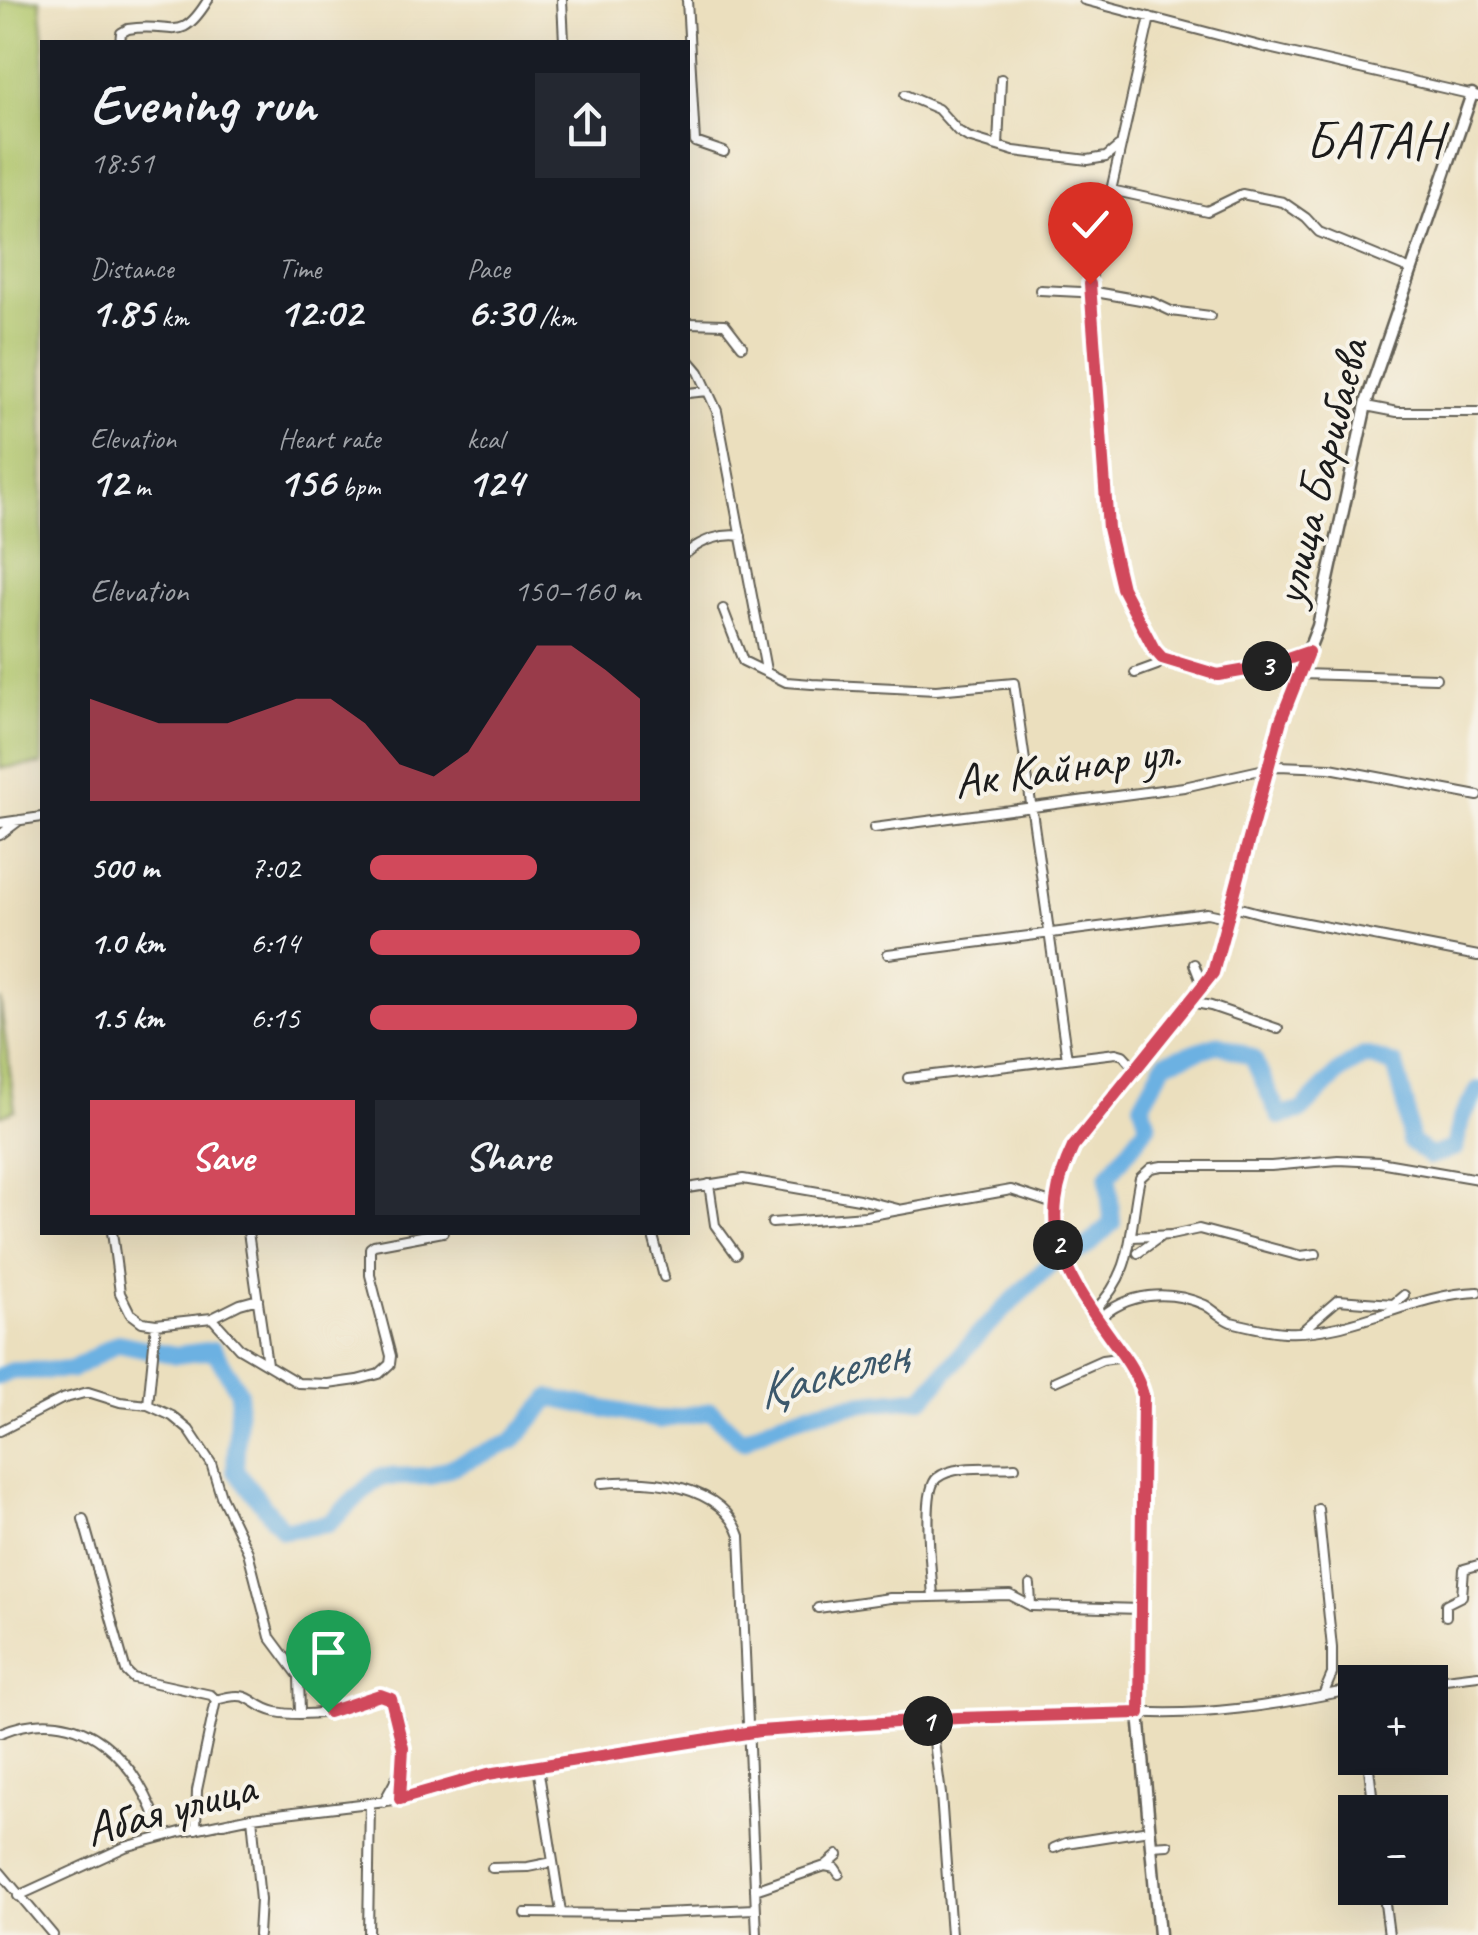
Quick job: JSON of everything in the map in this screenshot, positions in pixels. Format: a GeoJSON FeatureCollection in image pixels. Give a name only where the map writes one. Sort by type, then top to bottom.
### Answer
{"type":"FeatureCollection","features":[{"type":"Feature","properties":{"kind":"street"},"geometry":{"type":"LineString","coordinates":[[120,40],[128,29],[191,26],[208,0]]}},
{"type":"Feature","properties":{"kind":"street"},"geometry":{"type":"LineString","coordinates":[[562,0],[564,40]]}},
{"type":"Feature","properties":{"kind":"street"},"geometry":{"type":"LineString","coordinates":[[687,0],[689,40]]}},
{"type":"Feature","properties":{"kind":"street"},"geometry":{"type":"LineString","coordinates":[[1084,0],[1476,94]]}},
{"type":"Feature","properties":{"kind":"street"},"geometry":{"type":"LineString","coordinates":[[1150,18],[1090,291],[1099,375],[1103,490],[1122,588],[1162,658],[1218,675],[1264,667],[1308,652]]}},
{"type":"Feature","properties":{"kind":"street"},"geometry":{"type":"LineString","coordinates":[[690,53],[695,142],[724,152]]}},
{"type":"Feature","properties":{"kind":"street"},"geometry":{"type":"LineString","coordinates":[[998,146],[1001,79]]}},
{"type":"Feature","properties":{"kind":"street","name":"улица Барибаева"},"geometry":{"type":"LineString","coordinates":[[1204,988],[1213,973],[1232,912],[1281,720],[1318,626],[1366,406],[1476,94]]}},
{"type":"Feature","properties":{"kind":"street"},"geometry":{"type":"LineString","coordinates":[[905,95],[938,109],[958,131],[998,146],[1088,160],[1106,157],[1121,144]]}},
{"type":"Feature","properties":{"kind":"street"},"geometry":{"type":"LineString","coordinates":[[1111,190],[1208,211],[1242,194],[1283,202],[1319,232],[1411,270]]}},
{"type":"Feature","properties":{"kind":"street"},"geometry":{"type":"LineString","coordinates":[[1040,290],[1090,291],[1152,302],[1171,311],[1210,316]]}},
{"type":"Feature","properties":{"kind":"street"},"geometry":{"type":"LineString","coordinates":[[690,323],[725,324],[742,346]]}},
{"type":"Feature","properties":{"kind":"street"},"geometry":{"type":"LineString","coordinates":[[690,360],[700,372],[717,410],[766,670]]}},
{"type":"Feature","properties":{"kind":"street"},"geometry":{"type":"LineString","coordinates":[[690,392],[708,391]]}},
{"type":"Feature","properties":{"kind":"street"},"geometry":{"type":"LineString","coordinates":[[1366,406],[1398,412],[1478,412]]}},
{"type":"Feature","properties":{"kind":"street"},"geometry":{"type":"LineString","coordinates":[[1090,491],[1103,490]]}},
{"type":"Feature","properties":{"kind":"street"},"geometry":{"type":"LineString","coordinates":[[690,551],[712,539],[742,536]]}},
{"type":"Feature","properties":{"kind":"street"},"geometry":{"type":"LineString","coordinates":[[723,610],[743,660],[786,682],[936,690],[1012,681],[1020,710],[1068,1058]]}},
{"type":"Feature","properties":{"kind":"street"},"geometry":{"type":"LineString","coordinates":[[1135,673],[1156,665],[1162,658]]}},
{"type":"Feature","properties":{"kind":"street"},"geometry":{"type":"LineString","coordinates":[[1302,674],[1436,678]]}},
{"type":"Feature","properties":{"kind":"street","name":"Ак Кайнар ул."},"geometry":{"type":"LineString","coordinates":[[874,828],[1205,784],[1269,768],[1330,768],[1478,796]]}},
{"type":"Feature","properties":{"kind":"street"},"geometry":{"type":"LineString","coordinates":[[0,823],[40,817]]}},
{"type":"Feature","properties":{"kind":"street"},"geometry":{"type":"LineString","coordinates":[[0,835],[22,818]]}},
{"type":"Feature","properties":{"kind":"street"},"geometry":{"type":"LineString","coordinates":[[888,954],[1232,912],[1478,956]]}},
{"type":"Feature","properties":{"kind":"street"},"geometry":{"type":"LineString","coordinates":[[1159,1935],[1140,1713],[1143,1395],[1137,1376],[1096,1316],[1059,1249],[1054,1204],[1073,1147],[1204,988],[1194,964]]}},
{"type":"Feature","properties":{"kind":"street"},"geometry":{"type":"LineString","coordinates":[[1191,1002],[1278,1029]]}},
{"type":"Feature","properties":{"kind":"street"},"geometry":{"type":"LineString","coordinates":[[908,1078],[1116,1053],[1135,1068]]}},
{"type":"Feature","properties":{"kind":"street"},"geometry":{"type":"LineString","coordinates":[[1096,1316],[1113,1287],[1133,1237],[1140,1178],[1151,1168],[1354,1161],[1478,1179]]}},
{"type":"Feature","properties":{"kind":"street"},"geometry":{"type":"LineString","coordinates":[[690,1188],[734,1179],[750,1180],[898,1209]]}},
{"type":"Feature","properties":{"kind":"street"},"geometry":{"type":"LineString","coordinates":[[708,1184],[715,1224],[736,1254]]}},
{"type":"Feature","properties":{"kind":"street"},"geometry":{"type":"LineString","coordinates":[[772,1223],[866,1216],[1011,1190],[1054,1204]]}},
{"type":"Feature","properties":{"kind":"street"},"geometry":{"type":"LineString","coordinates":[[1133,1237],[1199,1229],[1301,1256],[1316,1254]]}},
{"type":"Feature","properties":{"kind":"street"},"geometry":{"type":"LineString","coordinates":[[112,1235],[117,1278],[126,1306],[138,1320],[156,1324],[212,1318],[258,1300]]}},
{"type":"Feature","properties":{"kind":"street"},"geometry":{"type":"LineString","coordinates":[[248,1235],[267,1364]]}},
{"type":"Feature","properties":{"kind":"street"},"geometry":{"type":"LineString","coordinates":[[372,1246],[429,1235]]}},
{"type":"Feature","properties":{"kind":"street"},"geometry":{"type":"LineString","coordinates":[[653,1235],[664,1277]]}},
{"type":"Feature","properties":{"kind":"street"},"geometry":{"type":"LineString","coordinates":[[1138,1253],[1164,1235]]}},
{"type":"Feature","properties":{"kind":"street"},"geometry":{"type":"LineString","coordinates":[[212,1318],[240,1348],[287,1379],[308,1385],[357,1380],[386,1370],[390,1356],[370,1274],[368,1254],[372,1246],[368,1236]]}},
{"type":"Feature","properties":{"kind":"street"},"geometry":{"type":"LineString","coordinates":[[1096,1316],[1121,1302],[1175,1296],[1207,1306],[1233,1322],[1284,1332],[1350,1325],[1391,1307],[1478,1292]]}},
{"type":"Feature","properties":{"kind":"street"},"geometry":{"type":"LineString","coordinates":[[1391,1307],[1404,1295]]}},
{"type":"Feature","properties":{"kind":"street"},"geometry":{"type":"LineString","coordinates":[[1302,1330],[1338,1300],[1391,1307]]}},
{"type":"Feature","properties":{"kind":"street"},"geometry":{"type":"LineString","coordinates":[[150,1400],[156,1324]]}},
{"type":"Feature","properties":{"kind":"street"},"geometry":{"type":"LineString","coordinates":[[1056,1381],[1102,1360],[1125,1357]]}},
{"type":"Feature","properties":{"kind":"street"},"geometry":{"type":"LineString","coordinates":[[0,1431],[88,1392],[120,1402],[150,1400],[172,1416],[199,1444],[217,1476],[248,1552],[270,1637],[298,1676],[300,1712]]}},
{"type":"Feature","properties":{"kind":"street"},"geometry":{"type":"LineString","coordinates":[[933,1596],[929,1502],[932,1484],[958,1470],[1016,1467]]}},
{"type":"Feature","properties":{"kind":"street"},"geometry":{"type":"LineString","coordinates":[[602,1483],[690,1490],[720,1506],[734,1522],[741,1542],[756,1935]]}},
{"type":"Feature","properties":{"kind":"street"},"geometry":{"type":"LineString","coordinates":[[1318,1508],[1332,1648],[1332,1674],[1323,1695]]}},
{"type":"Feature","properties":{"kind":"street"},"geometry":{"type":"LineString","coordinates":[[83,1519],[126,1671],[133,1678],[211,1695],[216,1700]]}},
{"type":"Feature","properties":{"kind":"street"},"geometry":{"type":"LineString","coordinates":[[1446,1616],[1447,1602],[1463,1594],[1464,1569],[1478,1565]]}},
{"type":"Feature","properties":{"kind":"street"},"geometry":{"type":"LineString","coordinates":[[1030,1585],[1031,1606]]}},
{"type":"Feature","properties":{"kind":"street"},"geometry":{"type":"LineString","coordinates":[[818,1608],[860,1600],[1010,1595],[1031,1606],[1141,1608]]}},
{"type":"Feature","properties":{"kind":"street"},"geometry":{"type":"LineString","coordinates":[[1448,1678],[1478,1674]]}},
{"type":"Feature","properties":{"kind":"street","name":"Абая улица"},"geometry":{"type":"LineString","coordinates":[[18,1896],[125,1847],[196,1828],[252,1817],[384,1802],[460,1780],[747,1733],[808,1726],[1123,1711],[1182,1715],[1258,1708],[1338,1693]]}},
{"type":"Feature","properties":{"kind":"street"},"geometry":{"type":"LineString","coordinates":[[216,1700],[246,1696],[274,1712],[328,1712],[387,1695],[394,1707],[403,1748],[400,1799]]}},
{"type":"Feature","properties":{"kind":"street"},"geometry":{"type":"LineString","coordinates":[[196,1828],[197,1790],[216,1700]]}},
{"type":"Feature","properties":{"kind":"street"},"geometry":{"type":"LineString","coordinates":[[930,1720],[941,1794],[951,1935]]}},
{"type":"Feature","properties":{"kind":"street"},"geometry":{"type":"LineString","coordinates":[[0,1733],[24,1724],[82,1728],[114,1752],[140,1781],[162,1836]]}},
{"type":"Feature","properties":{"kind":"street"},"geometry":{"type":"LineString","coordinates":[[538,1767],[560,1912]]}},
{"type":"Feature","properties":{"kind":"street"},"geometry":{"type":"LineString","coordinates":[[384,1802],[401,1769]]}},
{"type":"Feature","properties":{"kind":"street"},"geometry":{"type":"LineString","coordinates":[[368,1935],[370,1802]]}},
{"type":"Feature","properties":{"kind":"street"},"geometry":{"type":"LineString","coordinates":[[252,1817],[260,1900],[258,1935]]}},
{"type":"Feature","properties":{"kind":"street"},"geometry":{"type":"LineString","coordinates":[[1054,1848],[1149,1830]]}},
{"type":"Feature","properties":{"kind":"street"},"geometry":{"type":"LineString","coordinates":[[1150,1846],[1168,1845]]}},
{"type":"Feature","properties":{"kind":"street"},"geometry":{"type":"LineString","coordinates":[[754,1890],[825,1866],[838,1855]]}},
{"type":"Feature","properties":{"kind":"street"},"geometry":{"type":"LineString","coordinates":[[492,1868],[552,1862]]}},
{"type":"Feature","properties":{"kind":"street"},"geometry":{"type":"LineString","coordinates":[[825,1866],[836,1868],[840,1874]]}},
{"type":"Feature","properties":{"kind":"street"},"geometry":{"type":"LineString","coordinates":[[0,1872],[53,1935]]}},
{"type":"Feature","properties":{"kind":"street"},"geometry":{"type":"LineString","coordinates":[[1385,1905],[1389,1935]]}},
{"type":"Feature","properties":{"kind":"street"},"geometry":{"type":"LineString","coordinates":[[526,1913],[756,1909]]}},
{"type":"Feature","properties":{"kind":"green space"},"geometry":{"type":"Polygon","coordinates":[[[0,0],[40,0],[44,40],[40,40],[40,764],[0,768],[0,0]]]}},
{"type":"Feature","properties":{"kind":"green space"},"geometry":{"type":"Polygon","coordinates":[[[0,999],[15,1110],[0,1116],[0,999]]]}},
{"type":"Feature","properties":{"kind":"waterway","name":"Қаскелең"},"geometry":{"type":"LineString","coordinates":[[1073,1254],[1112,1223],[1108,1176],[1148,1125],[1142,1104],[1165,1062],[1219,1044],[1253,1058],[1279,1116],[1301,1111],[1339,1072],[1365,1055],[1395,1065],[1410,1141],[1430,1156],[1455,1148],[1461,1119],[1478,1090]]}},
{"type":"Feature","properties":{"kind":"waterway","name":"Қаскелең"},"geometry":{"type":"LineString","coordinates":[[0,1376],[12,1371],[71,1370],[118,1343],[176,1355],[214,1350],[239,1392],[235,1470],[283,1530],[328,1524],[379,1477],[430,1476],[513,1441],[550,1398],[660,1420],[711,1411],[743,1441],[807,1414],[923,1398],[978,1335],[1051,1263],[1059,1260]]}},
{"type":"Feature","properties":{"kind":"district","name":"БАТАН"},"geometry":{"type":"Point","coordinates":[1375,140]}},
{"type":"Feature","properties":{"kind":"route"},"geometry":{"type":"LineString","coordinates":[[328,1712],[380,1695],[391,1699],[403,1748],[400,1799],[488,1774],[759,1731],[958,1718],[1140,1713],[1143,1395],[1137,1376],[1098,1320],[1059,1249],[1054,1204],[1073,1147],[1213,973],[1281,720],[1308,652],[1264,667],[1218,675],[1162,658],[1154,649],[1122,588],[1108,528],[1090,284]]}}]}
